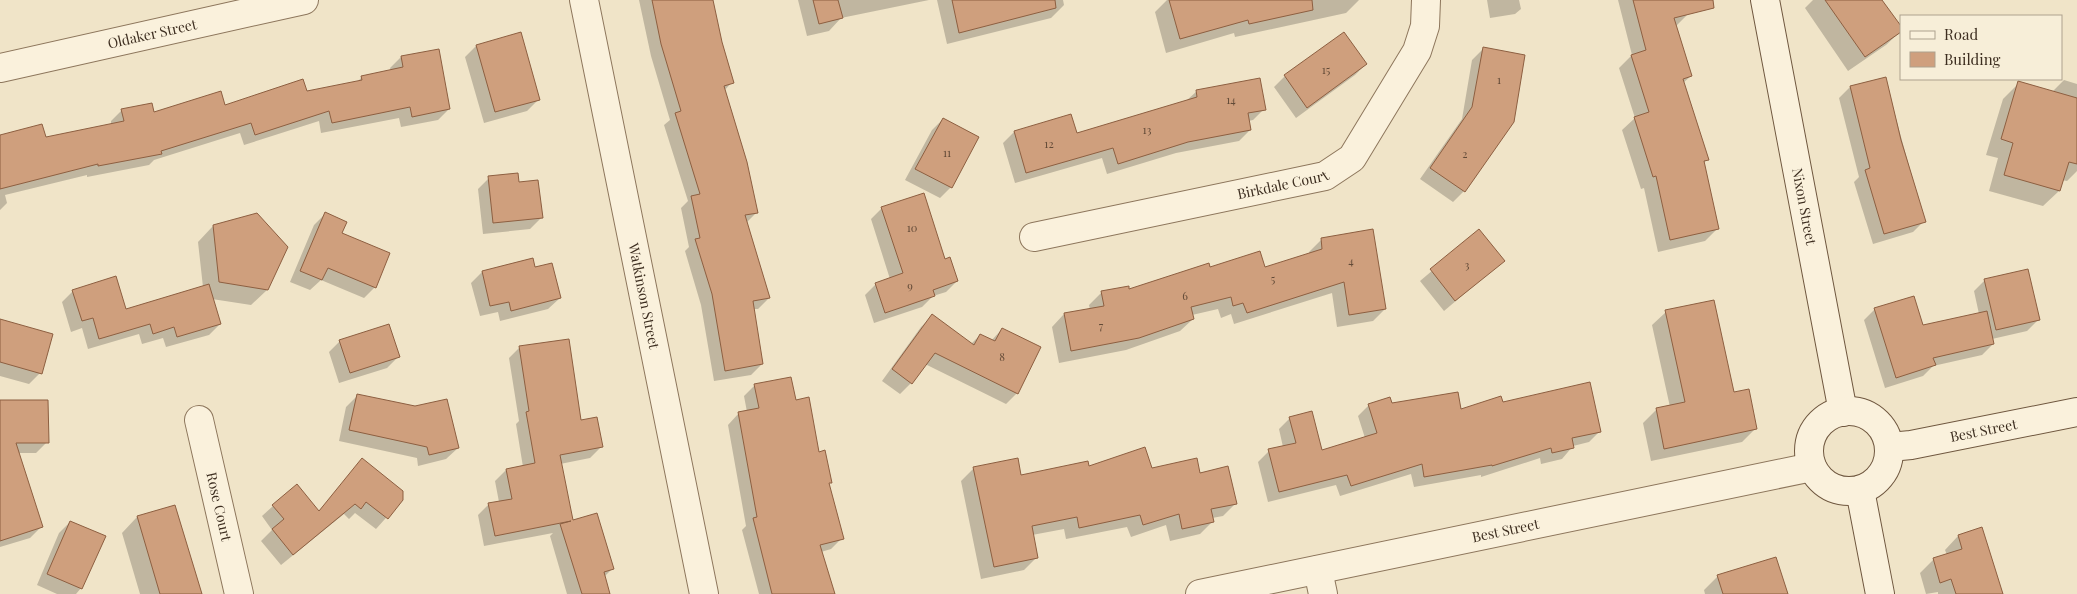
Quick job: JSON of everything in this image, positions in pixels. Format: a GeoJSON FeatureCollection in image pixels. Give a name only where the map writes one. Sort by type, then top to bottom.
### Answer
{"type":"FeatureCollection","features":[{"type":"Feature","properties":{"kind":"street","name":"Oldaker Street"},"geometry":{"type":"LineString","coordinates":[[0,68],[304,0]]}},
{"type":"Feature","properties":{"kind":"street","name":"Watkinson Street"},"geometry":{"type":"LineString","coordinates":[[584,0],[704,594]]}},
{"type":"Feature","properties":{"kind":"street","name":"Birkdale Court"},"geometry":{"type":"LineString","coordinates":[[1034,237],[1325,176],[1352,158],[1417,51],[1425,26],[1426,0]]}},
{"type":"Feature","properties":{"kind":"street","name":"Nixon Street"},"geometry":{"type":"LineString","coordinates":[[1765,0],[1843,412]]}},
{"type":"Feature","properties":{"kind":"street"},"geometry":{"type":"LineString","coordinates":[[1843,412],[1861,412],[1873,419],[1886,433],[1890,447],[1888,464],[1883,475],[1873,485],[1848,492],[1834,489],[1819,479],[1812,467],[1809,454],[1814,431],[1824,420],[1843,412]]}},
{"type":"Feature","properties":{"kind":"street","name":"Best Street"},"geometry":{"type":"LineString","coordinates":[[1890,447],[1911,445],[2077,412]]}},
{"type":"Feature","properties":{"kind":"street","name":"Rose Court"},"geometry":{"type":"LineString","coordinates":[[199,420],[239,594]]}},
{"type":"Feature","properties":{"kind":"street","name":"Best Street"},"geometry":{"type":"LineString","coordinates":[[1200,594],[1321,582],[1812,467]]}},
{"type":"Feature","properties":{"kind":"street"},"geometry":{"type":"LineString","coordinates":[[1860,490],[1880,594]]}},
{"type":"Feature","properties":{"kind":"building"},"geometry":{"type":"Polygon","coordinates":[[[652,0],[713,0],[722,42],[734,83],[724,86],[747,162],[758,213],[745,215],[770,298],[753,301],[763,364],[725,371],[712,294],[695,239],[700,238],[691,196],[700,194],[675,113],[681,111],[661,44],[652,0]]]}},
{"type":"Feature","properties":{"kind":"building"},"geometry":{"type":"Polygon","coordinates":[[[813,0],[838,0],[843,18],[819,24],[813,0]]]}},
{"type":"Feature","properties":{"kind":"building"},"geometry":{"type":"Polygon","coordinates":[[[952,0],[1055,0],[1056,8],[959,33],[952,0]]]}},
{"type":"Feature","properties":{"kind":"building"},"geometry":{"type":"Polygon","coordinates":[[[1169,0],[1312,0],[1313,10],[1249,24],[1248,20],[1180,39],[1169,0]]]}},
{"type":"Feature","properties":{"kind":"building"},"geometry":{"type":"Polygon","coordinates":[[[1633,0],[1713,0],[1714,8],[1674,18],[1692,76],[1683,79],[1709,160],[1704,161],[1719,229],[1670,240],[1656,176],[1653,177],[1634,117],[1649,112],[1631,55],[1646,50],[1633,0]]]}},
{"type":"Feature","properties":{"kind":"building"},"geometry":{"type":"Polygon","coordinates":[[[1825,0],[1882,0],[1900,25],[1900,33],[1865,57],[1825,0]]]}},
{"type":"Feature","properties":{"kind":"building"},"geometry":{"type":"Polygon","coordinates":[[[521,32],[540,100],[495,112],[476,45],[521,32]]]}},
{"type":"Feature","properties":{"kind":"building"},"geometry":{"type":"Polygon","coordinates":[[[1344,32],[1367,64],[1307,108],[1284,75],[1344,32]]]}},
{"type":"Feature","properties":{"kind":"building"},"geometry":{"type":"Polygon","coordinates":[[[1483,47],[1525,55],[1514,122],[1465,192],[1430,168],[1472,107],[1483,47]]]}},
{"type":"Feature","properties":{"kind":"building"},"geometry":{"type":"Polygon","coordinates":[[[439,49],[450,109],[412,117],[410,107],[332,123],[329,111],[255,135],[251,123],[161,151],[162,154],[98,166],[98,164],[0,189],[0,135],[42,124],[46,137],[124,121],[121,109],[152,103],[154,112],[221,91],[225,105],[303,79],[307,91],[362,80],[361,76],[403,67],[401,56],[439,49]]]}},
{"type":"Feature","properties":{"kind":"building"},"geometry":{"type":"Polygon","coordinates":[[[1886,77],[1901,140],[1926,222],[1884,234],[1865,170],[1870,168],[1850,86],[1886,77]]]}},
{"type":"Feature","properties":{"kind":"building"},"geometry":{"type":"Polygon","coordinates":[[[1260,78],[1266,110],[1248,113],[1251,130],[1188,142],[1118,164],[1113,148],[1026,173],[1014,131],[1071,114],[1077,133],[1197,97],[1196,90],[1260,78]]]}},
{"type":"Feature","properties":{"kind":"building"},"geometry":{"type":"Polygon","coordinates":[[[2018,81],[2077,98],[2077,164],[2069,162],[2060,191],[2004,175],[2013,143],[2001,139],[2018,81]]]}},
{"type":"Feature","properties":{"kind":"building"},"geometry":{"type":"Polygon","coordinates":[[[943,118],[979,137],[952,188],[915,169],[943,118]]]}},
{"type":"Feature","properties":{"kind":"building"},"geometry":{"type":"Polygon","coordinates":[[[518,173],[519,182],[538,180],[543,218],[493,223],[488,176],[518,173]]]}},
{"type":"Feature","properties":{"kind":"building"},"geometry":{"type":"Polygon","coordinates":[[[924,193],[945,259],[950,257],[958,281],[933,290],[935,296],[885,313],[875,283],[903,273],[881,207],[924,193]]]}},
{"type":"Feature","properties":{"kind":"building"},"geometry":{"type":"Polygon","coordinates":[[[325,212],[347,222],[342,233],[390,253],[376,288],[328,268],[322,280],[300,271],[325,212]]]}},
{"type":"Feature","properties":{"kind":"building"},"geometry":{"type":"Polygon","coordinates":[[[257,213],[288,247],[268,290],[219,282],[213,225],[257,213]]]}},
{"type":"Feature","properties":{"kind":"building"},"geometry":{"type":"Polygon","coordinates":[[[1373,229],[1386,309],[1349,315],[1344,282],[1247,313],[1243,303],[1233,306],[1231,297],[1191,307],[1194,319],[1139,338],[1071,351],[1064,313],[1104,306],[1101,291],[1129,286],[1129,289],[1209,263],[1210,267],[1260,251],[1265,267],[1322,249],[1321,238],[1373,229]]]}},
{"type":"Feature","properties":{"kind":"building"},"geometry":{"type":"Polygon","coordinates":[[[1479,229],[1505,261],[1455,301],[1430,269],[1479,229]]]}},
{"type":"Feature","properties":{"kind":"building"},"geometry":{"type":"Polygon","coordinates":[[[533,258],[535,267],[552,263],[561,298],[511,311],[509,302],[490,306],[482,271],[533,258]]]}},
{"type":"Feature","properties":{"kind":"building"},"geometry":{"type":"Polygon","coordinates":[[[2028,269],[2040,320],[1996,330],[1984,279],[2028,269]]]}},
{"type":"Feature","properties":{"kind":"building"},"geometry":{"type":"Polygon","coordinates":[[[116,276],[126,309],[209,284],[221,324],[177,337],[174,327],[153,334],[150,324],[99,339],[93,318],[82,321],[72,290],[116,276]]]}},
{"type":"Feature","properties":{"kind":"building"},"geometry":{"type":"Polygon","coordinates":[[[1914,296],[1923,325],[1987,311],[1994,344],[1933,358],[1936,365],[1896,378],[1874,308],[1914,296]]]}},
{"type":"Feature","properties":{"kind":"building"},"geometry":{"type":"Polygon","coordinates":[[[1714,300],[1734,392],[1749,389],[1757,429],[1664,449],[1656,408],[1685,402],[1665,310],[1714,300]]]}},
{"type":"Feature","properties":{"kind":"building"},"geometry":{"type":"Polygon","coordinates":[[[932,314],[974,345],[980,334],[995,341],[1002,328],[1041,347],[1018,394],[935,353],[912,384],[892,369],[932,314]]]}},
{"type":"Feature","properties":{"kind":"building"},"geometry":{"type":"Polygon","coordinates":[[[0,319],[53,334],[42,374],[0,362],[0,319]]]}},
{"type":"Feature","properties":{"kind":"building"},"geometry":{"type":"Polygon","coordinates":[[[389,324],[400,357],[350,373],[339,340],[389,324]]]}},
{"type":"Feature","properties":{"kind":"building"},"geometry":{"type":"Polygon","coordinates":[[[569,339],[581,420],[597,417],[603,447],[560,455],[573,520],[597,513],[614,569],[604,572],[610,594],[582,594],[560,524],[571,521],[495,536],[488,503],[512,499],[506,469],[535,463],[526,412],[529,411],[519,346],[569,339]]]}},
{"type":"Feature","properties":{"kind":"building"},"geometry":{"type":"Polygon","coordinates":[[[791,377],[796,400],[809,397],[819,452],[825,450],[832,483],[829,483],[844,539],[820,545],[835,594],[772,594],[753,518],[757,517],[738,412],[759,408],[754,384],[791,377]]]}},
{"type":"Feature","properties":{"kind":"building"},"geometry":{"type":"Polygon","coordinates":[[[1590,382],[1601,432],[1572,438],[1574,448],[1552,453],[1551,448],[1492,466],[1424,477],[1422,464],[1351,486],[1347,475],[1279,492],[1268,449],[1296,443],[1289,417],[1312,411],[1322,450],[1377,433],[1368,404],[1390,397],[1392,403],[1458,392],[1461,409],[1501,396],[1503,402],[1590,382]]]}},
{"type":"Feature","properties":{"kind":"building"},"geometry":{"type":"Polygon","coordinates":[[[357,394],[415,406],[447,399],[459,448],[429,455],[427,447],[349,430],[357,394]]]}},
{"type":"Feature","properties":{"kind":"building"},"geometry":{"type":"Polygon","coordinates":[[[0,400],[48,400],[49,443],[16,443],[43,527],[0,541],[0,400]]]}},
{"type":"Feature","properties":{"kind":"building"},"geometry":{"type":"Polygon","coordinates":[[[1145,447],[1152,468],[1197,458],[1200,473],[1228,466],[1237,504],[1211,509],[1214,522],[1182,529],[1179,514],[1143,525],[1140,515],[1079,528],[1077,517],[1032,526],[1038,558],[994,567],[973,467],[1018,458],[1021,475],[1088,461],[1089,466],[1145,447]]]}},
{"type":"Feature","properties":{"kind":"building"},"geometry":{"type":"Polygon","coordinates":[[[362,458],[403,491],[403,500],[388,519],[366,502],[361,509],[355,504],[293,555],[272,529],[284,519],[272,505],[297,484],[319,511],[362,458]]]}},
{"type":"Feature","properties":{"kind":"building"},"geometry":{"type":"Polygon","coordinates":[[[175,505],[202,594],[160,594],[137,516],[175,505]]]}},
{"type":"Feature","properties":{"kind":"building"},"geometry":{"type":"Polygon","coordinates":[[[70,521],[106,536],[82,589],[47,574],[70,521]]]}},
{"type":"Feature","properties":{"kind":"building"},"geometry":{"type":"Polygon","coordinates":[[[1982,527],[2003,594],[1956,594],[1951,579],[1940,583],[1933,558],[1962,549],[1958,535],[1982,527]]]}},
{"type":"Feature","properties":{"kind":"building"},"geometry":{"type":"Polygon","coordinates":[[[1776,557],[1788,594],[1723,594],[1717,575],[1776,557]]]}}]}
